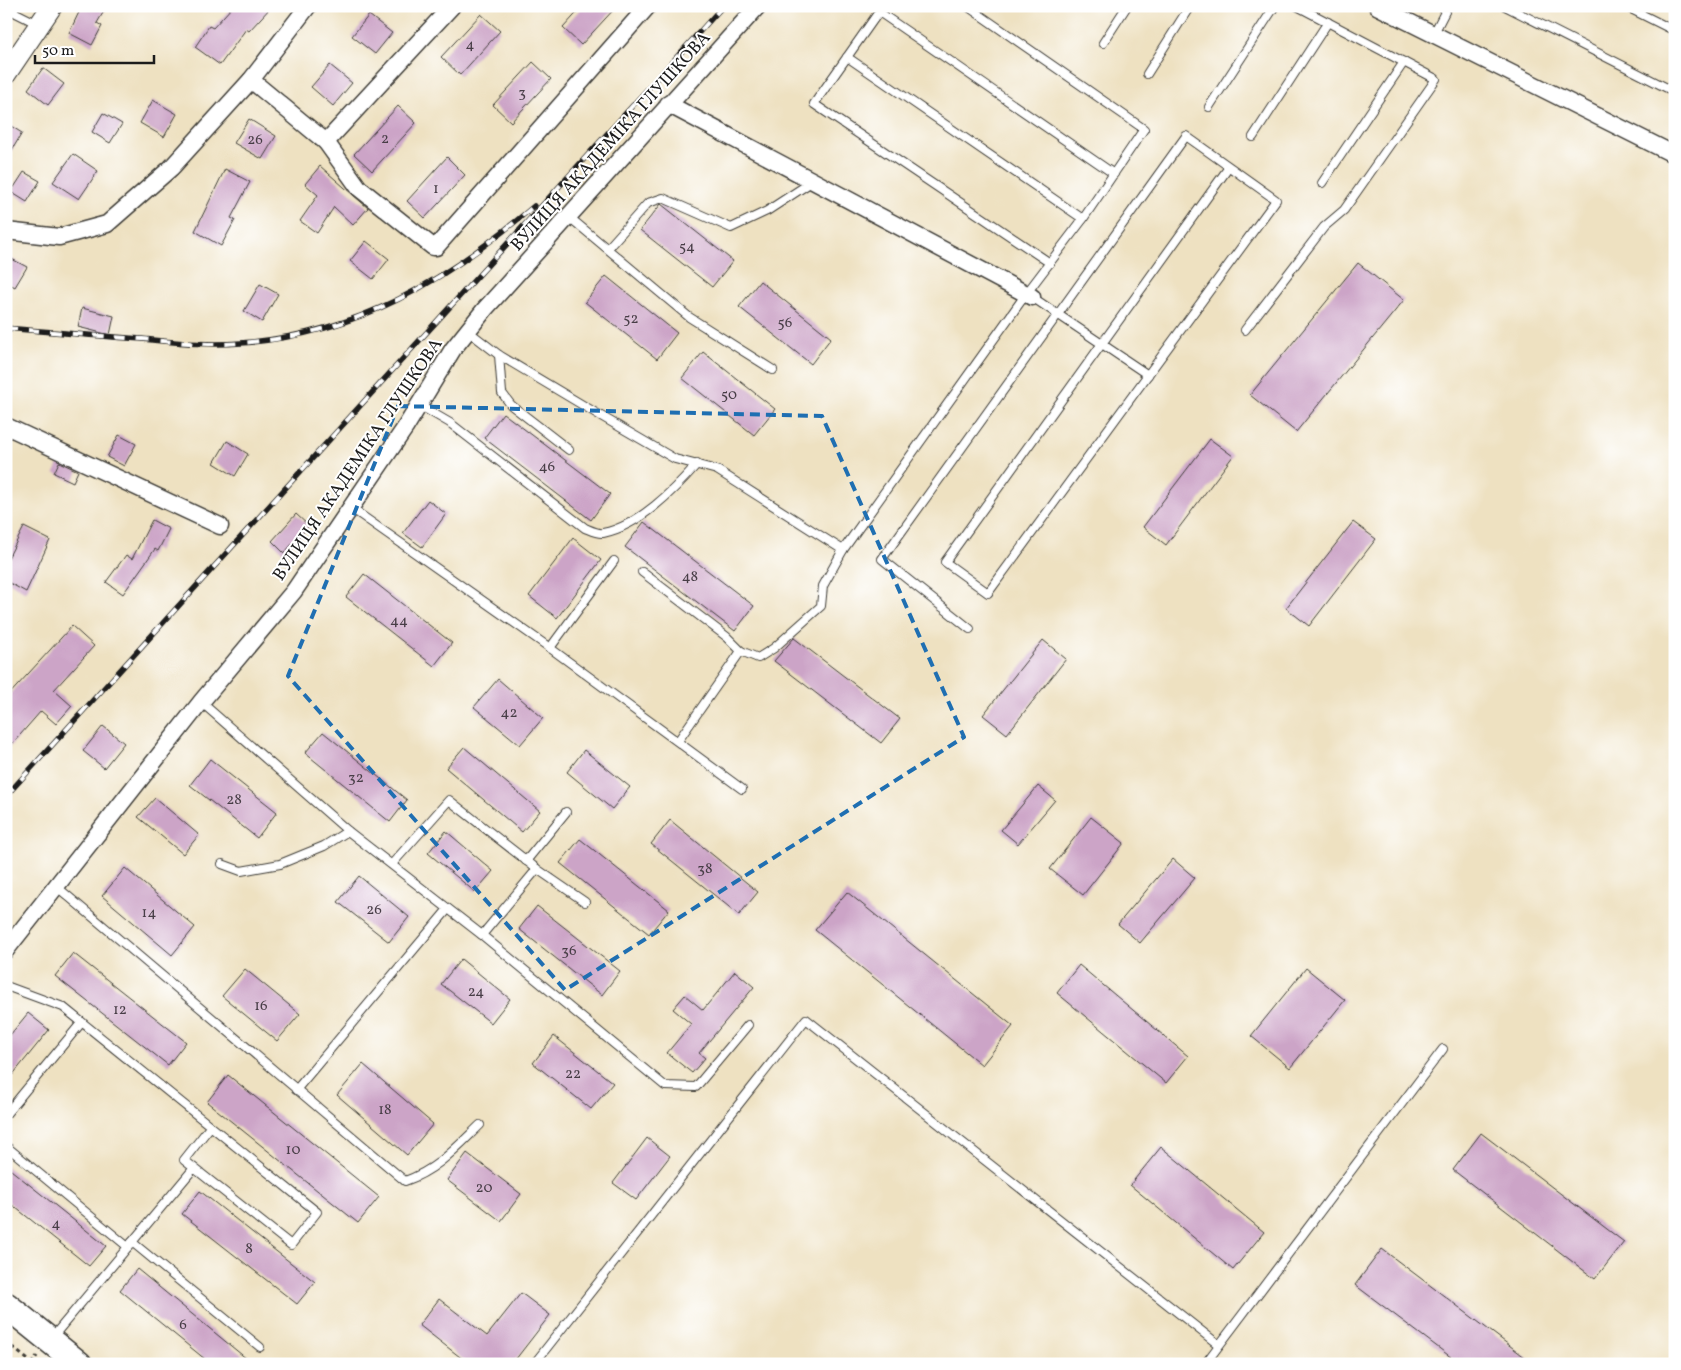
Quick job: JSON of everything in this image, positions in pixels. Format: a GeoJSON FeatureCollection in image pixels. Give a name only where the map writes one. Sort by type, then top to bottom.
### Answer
{"type":"FeatureCollection","features":[{"type":"Feature","properties":{"kind":"main road"},"geometry":{"type":"LineString","coordinates":[[6,1305],[79,1364]]}},
{"type":"Feature","properties":{"kind":"street"},"geometry":{"type":"LineString","coordinates":[[6,74],[52,6]]}},
{"type":"Feature","properties":{"kind":"street"},"geometry":{"type":"LineString","coordinates":[[6,230],[59,237],[107,224],[171,168],[251,80],[308,6]]}},
{"type":"Feature","properties":{"kind":"street"},"geometry":{"type":"LineString","coordinates":[[326,142],[452,6]]}},
{"type":"Feature","properties":{"kind":"street"},"geometry":{"type":"LineString","coordinates":[[251,80],[326,142],[358,188],[433,247],[436,247],[648,6]]}},
{"type":"Feature","properties":{"kind":"street","name":"ВУЛИЦЯ АКАДЕМІКА ГЛУШКОВА"},"geometry":{"type":"LineString","coordinates":[[6,950],[201,702],[294,591],[419,405],[453,349],[568,216],[758,6]]}},
{"type":"Feature","properties":{"kind":"street"},"geometry":{"type":"LineString","coordinates":[[1377,6],[1675,155]]}},
{"type":"Feature","properties":{"kind":"street"},"geometry":{"type":"LineString","coordinates":[[668,104],[1029,295]]}},
{"type":"Feature","properties":{"kind":"street"},"geometry":{"type":"LineString","coordinates":[[6,426],[220,526]]}},
{"type":"Feature","properties":{"kind":"lane"},"geometry":{"type":"LineString","coordinates":[[642,572],[727,637],[740,651],[758,658],[774,648],[821,606],[824,586],[843,550],[1029,295],[1144,129],[967,6]]}},
{"type":"Feature","properties":{"kind":"lane"},"geometry":{"type":"LineString","coordinates":[[1103,43],[1126,6]]}},
{"type":"Feature","properties":{"kind":"lane"},"geometry":{"type":"LineString","coordinates":[[1147,74],[1190,6]]}},
{"type":"Feature","properties":{"kind":"lane"},"geometry":{"type":"LineString","coordinates":[[1209,107],[1275,6]]}},
{"type":"Feature","properties":{"kind":"lane"},"geometry":{"type":"LineString","coordinates":[[1245,330],[1324,227],[1344,210],[1436,78],[1297,6]]}},
{"type":"Feature","properties":{"kind":"lane"},"geometry":{"type":"LineString","coordinates":[[1433,35],[1448,6]]}},
{"type":"Feature","properties":{"kind":"lane"},"geometry":{"type":"LineString","coordinates":[[1505,6],[1675,92]]}},
{"type":"Feature","properties":{"kind":"lane"},"geometry":{"type":"LineString","coordinates":[[1625,6],[1675,31]]}},
{"type":"Feature","properties":{"kind":"lane"},"geometry":{"type":"LineString","coordinates":[[6,8],[40,25]]}},
{"type":"Feature","properties":{"kind":"lane"},"geometry":{"type":"LineString","coordinates":[[1050,263],[814,104],[847,56],[881,9],[1114,174]]}},
{"type":"Feature","properties":{"kind":"lane"},"geometry":{"type":"LineString","coordinates":[[1253,137],[1328,22]]}},
{"type":"Feature","properties":{"kind":"lane"},"geometry":{"type":"LineString","coordinates":[[847,56],[1083,218]]}},
{"type":"Feature","properties":{"kind":"lane"},"geometry":{"type":"LineString","coordinates":[[1322,183],[1404,62]]}},
{"type":"Feature","properties":{"kind":"lane"},"geometry":{"type":"LineString","coordinates":[[970,629],[882,559],[1186,136],[1276,200],[988,593],[945,562],[1229,167]]}},
{"type":"Feature","properties":{"kind":"lane"},"geometry":{"type":"LineString","coordinates":[[608,248],[648,203],[663,198],[731,228],[767,211],[813,181]]}},
{"type":"Feature","properties":{"kind":"lane"},"geometry":{"type":"LineString","coordinates":[[568,216],[690,317],[773,370]]}},
{"type":"Feature","properties":{"kind":"lane"},"geometry":{"type":"LineString","coordinates":[[1029,295],[1058,312],[1148,374]]}},
{"type":"Feature","properties":{"kind":"lane"},"geometry":{"type":"LineString","coordinates":[[468,331],[499,355],[675,458],[717,470],[843,550]]}},
{"type":"Feature","properties":{"kind":"lane"},"geometry":{"type":"LineString","coordinates":[[499,355],[502,393],[511,406],[568,450]]}},
{"type":"Feature","properties":{"kind":"lane"},"geometry":{"type":"LineString","coordinates":[[419,405],[450,423],[585,528],[602,534],[628,524],[674,490],[697,464]]}},
{"type":"Feature","properties":{"kind":"lane"},"geometry":{"type":"LineString","coordinates":[[350,508],[550,648],[742,789]]}},
{"type":"Feature","properties":{"kind":"lane"},"geometry":{"type":"LineString","coordinates":[[550,648],[614,562]]}},
{"type":"Feature","properties":{"kind":"lane"},"geometry":{"type":"LineString","coordinates":[[678,741],[740,651]]}},
{"type":"Feature","properties":{"kind":"lane"},"geometry":{"type":"LineString","coordinates":[[201,702],[348,831],[482,935],[665,1086],[696,1087],[748,1025]]}},
{"type":"Feature","properties":{"kind":"lane"},"geometry":{"type":"LineString","coordinates":[[392,864],[449,800],[537,869],[585,902]]}},
{"type":"Feature","properties":{"kind":"lane"},"geometry":{"type":"LineString","coordinates":[[526,860],[566,812]]}},
{"type":"Feature","properties":{"kind":"lane"},"geometry":{"type":"LineString","coordinates":[[222,864],[241,871],[280,864],[324,846],[348,831]]}},
{"type":"Feature","properties":{"kind":"lane"},"geometry":{"type":"LineString","coordinates":[[482,935],[537,869]]}},
{"type":"Feature","properties":{"kind":"lane"},"geometry":{"type":"LineString","coordinates":[[56,886],[405,1181],[424,1175],[442,1162],[480,1125]]}},
{"type":"Feature","properties":{"kind":"lane"},"geometry":{"type":"LineString","coordinates":[[296,1090],[448,908]]}},
{"type":"Feature","properties":{"kind":"lane"},"geometry":{"type":"LineString","coordinates":[[6,986],[62,1007],[317,1212],[291,1245],[184,1160],[210,1127]]}},
{"type":"Feature","properties":{"kind":"lane"},"geometry":{"type":"LineString","coordinates":[[534,1364],[806,1019],[1219,1345]]}},
{"type":"Feature","properties":{"kind":"lane"},"geometry":{"type":"LineString","coordinates":[[6,1114],[82,1022]]}},
{"type":"Feature","properties":{"kind":"lane"},"geometry":{"type":"LineString","coordinates":[[1205,1364],[1443,1049]]}},
{"type":"Feature","properties":{"kind":"lane"},"geometry":{"type":"LineString","coordinates":[[6,1146],[260,1347]]}},
{"type":"Feature","properties":{"kind":"lane"},"geometry":{"type":"LineString","coordinates":[[50,1340],[194,1168]]}},
{"type":"Feature","properties":{"kind":"highlighted area"},"geometry":{"type":"Polygon","coordinates":[[[398,406],[822,416],[964,737],[565,990],[288,676],[398,406]]]}},
{"type":"Feature","properties":{"kind":"building"},"geometry":{"type":"Polygon","coordinates":[[[82,6],[107,6],[97,23],[102,26],[92,45],[69,33],[82,6]]]}},
{"type":"Feature","properties":{"kind":"building"},"geometry":{"type":"Polygon","coordinates":[[[233,6],[272,6],[249,31],[246,29],[220,65],[195,47],[209,26],[213,28],[233,6]]]}},
{"type":"Feature","properties":{"kind":"building"},"geometry":{"type":"Polygon","coordinates":[[[583,6],[617,6],[581,45],[563,28],[583,6]]]}},
{"type":"Feature","properties":{"kind":"building"},"geometry":{"type":"Polygon","coordinates":[[[481,14],[500,31],[460,75],[441,57],[481,14]]]}},
{"type":"Feature","properties":{"kind":"building"},"geometry":{"type":"Polygon","coordinates":[[[369,15],[392,33],[375,54],[352,36],[369,15]]]}},
{"type":"Feature","properties":{"kind":"building"},"geometry":{"type":"Polygon","coordinates":[[[533,62],[551,79],[511,122],[493,105],[533,62]]]}},
{"type":"Feature","properties":{"kind":"building"},"geometry":{"type":"Polygon","coordinates":[[[330,65],[352,83],[333,106],[311,87],[330,65]]]}},
{"type":"Feature","properties":{"kind":"building"},"geometry":{"type":"Polygon","coordinates":[[[43,68],[64,84],[48,105],[28,89],[43,68]]]}},
{"type":"Feature","properties":{"kind":"building"},"geometry":{"type":"Polygon","coordinates":[[[153,100],[177,114],[164,137],[140,123],[153,100]]]}},
{"type":"Feature","properties":{"kind":"building"},"geometry":{"type":"Polygon","coordinates":[[[398,106],[416,123],[372,171],[354,154],[398,106]]]}},
{"type":"Feature","properties":{"kind":"building"},"geometry":{"type":"Polygon","coordinates":[[[103,113],[122,124],[110,143],[92,132],[103,113]]]}},
{"type":"Feature","properties":{"kind":"building"},"geometry":{"type":"Polygon","coordinates":[[[249,119],[276,136],[262,159],[234,143],[249,119]]]}},
{"type":"Feature","properties":{"kind":"building"},"geometry":{"type":"Polygon","coordinates":[[[6,123],[22,133],[6,160],[6,123]]]}},
{"type":"Feature","properties":{"kind":"building"},"geometry":{"type":"Polygon","coordinates":[[[73,154],[98,171],[79,199],[53,182],[73,154]]]}},
{"type":"Feature","properties":{"kind":"building"},"geometry":{"type":"Polygon","coordinates":[[[447,157],[465,175],[425,218],[407,201],[447,157]]]}},
{"type":"Feature","properties":{"kind":"building"},"geometry":{"type":"Polygon","coordinates":[[[320,166],[368,208],[353,225],[334,207],[317,233],[300,221],[318,195],[305,184],[320,166]]]}},
{"type":"Feature","properties":{"kind":"building"},"geometry":{"type":"Polygon","coordinates":[[[225,169],[250,182],[231,218],[235,220],[221,246],[195,231],[225,169]]]}},
{"type":"Feature","properties":{"kind":"building"},"geometry":{"type":"Polygon","coordinates":[[[24,172],[40,181],[27,202],[11,192],[24,172]]]}},
{"type":"Feature","properties":{"kind":"building"},"geometry":{"type":"Polygon","coordinates":[[[661,204],[733,261],[712,287],[640,230],[661,204]]]}},
{"type":"Feature","properties":{"kind":"building"},"geometry":{"type":"Polygon","coordinates":[[[366,241],[389,259],[373,279],[350,261],[366,241]]]}},
{"type":"Feature","properties":{"kind":"building"},"geometry":{"type":"Polygon","coordinates":[[[6,256],[27,267],[15,287],[6,282],[6,256]]]}},
{"type":"Feature","properties":{"kind":"building"},"geometry":{"type":"Polygon","coordinates":[[[1358,263],[1404,300],[1296,432],[1250,395],[1358,263]]]}},
{"type":"Feature","properties":{"kind":"building"},"geometry":{"type":"Polygon","coordinates":[[[606,276],[677,333],[657,359],[585,302],[606,276]]]}},
{"type":"Feature","properties":{"kind":"building"},"geometry":{"type":"Polygon","coordinates":[[[760,281],[831,338],[811,364],[739,307],[760,281]]]}},
{"type":"Feature","properties":{"kind":"building"},"geometry":{"type":"Polygon","coordinates":[[[260,284],[278,294],[262,322],[244,311],[260,284]]]}},
{"type":"Feature","properties":{"kind":"building"},"geometry":{"type":"Polygon","coordinates":[[[82,308],[114,316],[110,335],[78,327],[82,308]]]}},
{"type":"Feature","properties":{"kind":"building"},"geometry":{"type":"Polygon","coordinates":[[[703,352],[775,409],[754,435],[682,378],[703,352]]]}},
{"type":"Feature","properties":{"kind":"building"},"geometry":{"type":"Polygon","coordinates":[[[503,413],[610,494],[591,520],[484,438],[503,413]]]}},
{"type":"Feature","properties":{"kind":"building"},"geometry":{"type":"Polygon","coordinates":[[[119,435],[136,444],[124,466],[107,457],[119,435]]]}},
{"type":"Feature","properties":{"kind":"building"},"geometry":{"type":"Polygon","coordinates":[[[1210,439],[1233,456],[1166,545],[1143,527],[1210,439]]]}},
{"type":"Feature","properties":{"kind":"building"},"geometry":{"type":"Polygon","coordinates":[[[227,441],[248,454],[235,476],[214,463],[227,441]]]}},
{"type":"Feature","properties":{"kind":"building"},"geometry":{"type":"Polygon","coordinates":[[[59,462],[78,471],[73,482],[54,473],[59,462]]]}},
{"type":"Feature","properties":{"kind":"building"},"geometry":{"type":"Polygon","coordinates":[[[428,500],[446,514],[422,547],[403,533],[428,500]]]}},
{"type":"Feature","properties":{"kind":"building"},"geometry":{"type":"Polygon","coordinates":[[[296,514],[309,526],[284,553],[272,541],[296,514]]]}},
{"type":"Feature","properties":{"kind":"building"},"geometry":{"type":"Polygon","coordinates":[[[152,520],[169,529],[158,551],[155,549],[123,594],[106,582],[126,555],[132,559],[152,520]]]}},
{"type":"Feature","properties":{"kind":"building"},"geometry":{"type":"Polygon","coordinates":[[[644,522],[754,606],[735,631],[625,547],[644,522]]]}},
{"type":"Feature","properties":{"kind":"building"},"geometry":{"type":"Polygon","coordinates":[[[1353,522],[1376,539],[1309,626],[1286,608],[1353,522]]]}},
{"type":"Feature","properties":{"kind":"building"},"geometry":{"type":"Polygon","coordinates":[[[24,527],[50,540],[26,592],[6,581],[6,562],[24,527]]]}},
{"type":"Feature","properties":{"kind":"building"},"geometry":{"type":"Polygon","coordinates":[[[573,538],[601,560],[557,618],[529,596],[573,538]]]}},
{"type":"Feature","properties":{"kind":"building"},"geometry":{"type":"Polygon","coordinates":[[[364,574],[452,643],[434,666],[346,597],[364,574]]]}},
{"type":"Feature","properties":{"kind":"building"},"geometry":{"type":"Polygon","coordinates":[[[72,626],[94,646],[54,690],[72,706],[56,724],[41,711],[6,751],[6,698],[72,626]]]}},
{"type":"Feature","properties":{"kind":"building"},"geometry":{"type":"Polygon","coordinates":[[[794,638],[900,719],[881,743],[774,661],[794,638]]]}},
{"type":"Feature","properties":{"kind":"building"},"geometry":{"type":"Polygon","coordinates":[[[1043,640],[1066,659],[1007,734],[983,715],[1043,640]]]}},
{"type":"Feature","properties":{"kind":"building"},"geometry":{"type":"Polygon","coordinates":[[[498,679],[543,718],[520,745],[474,707],[498,679]]]}},
{"type":"Feature","properties":{"kind":"building"},"geometry":{"type":"Polygon","coordinates":[[[103,726],[124,743],[104,768],[83,751],[103,726]]]}},
{"type":"Feature","properties":{"kind":"building"},"geometry":{"type":"Polygon","coordinates":[[[323,732],[407,800],[390,822],[305,753],[323,732]]]}},
{"type":"Feature","properties":{"kind":"building"},"geometry":{"type":"Polygon","coordinates":[[[464,747],[540,811],[522,832],[446,768],[464,747]]]}},
{"type":"Feature","properties":{"kind":"building"},"geometry":{"type":"Polygon","coordinates":[[[584,750],[630,787],[612,809],[567,772],[584,750]]]}},
{"type":"Feature","properties":{"kind":"building"},"geometry":{"type":"Polygon","coordinates":[[[210,759],[277,812],[257,838],[190,785],[210,759]]]}},
{"type":"Feature","properties":{"kind":"building"},"geometry":{"type":"Polygon","coordinates":[[[1038,786],[1055,800],[1018,844],[1001,830],[1038,786]]]}},
{"type":"Feature","properties":{"kind":"building"},"geometry":{"type":"Polygon","coordinates":[[[155,798],[199,835],[183,854],[138,817],[155,798]]]}},
{"type":"Feature","properties":{"kind":"building"},"geometry":{"type":"Polygon","coordinates":[[[1091,817],[1124,843],[1083,895],[1050,869],[1091,817]]]}},
{"type":"Feature","properties":{"kind":"building"},"geometry":{"type":"Polygon","coordinates":[[[670,820],[758,892],[739,915],[651,844],[670,820]]]}},
{"type":"Feature","properties":{"kind":"building"},"geometry":{"type":"Polygon","coordinates":[[[446,831],[493,871],[475,892],[428,853],[446,831]]]}},
{"type":"Feature","properties":{"kind":"building"},"geometry":{"type":"Polygon","coordinates":[[[580,839],[669,910],[649,934],[560,863],[580,839]]]}},
{"type":"Feature","properties":{"kind":"building"},"geometry":{"type":"Polygon","coordinates":[[[1173,859],[1195,878],[1140,943],[1118,924],[1173,859]]]}},
{"type":"Feature","properties":{"kind":"building"},"geometry":{"type":"Polygon","coordinates":[[[125,868],[195,927],[172,955],[102,896],[125,868]]]}},
{"type":"Feature","properties":{"kind":"building"},"geometry":{"type":"Polygon","coordinates":[[[359,876],[409,917],[389,942],[338,902],[359,876]]]}},
{"type":"Feature","properties":{"kind":"building"},"geometry":{"type":"Polygon","coordinates":[[[847,892],[1013,1026],[982,1065],[815,930],[847,892]]]}},
{"type":"Feature","properties":{"kind":"building"},"geometry":{"type":"Polygon","coordinates":[[[537,906],[620,971],[602,995],[519,929],[537,906]]]}},
{"type":"Feature","properties":{"kind":"building"},"geometry":{"type":"Polygon","coordinates":[[[73,953],[186,1042],[168,1065],[55,976],[73,953]]]}},
{"type":"Feature","properties":{"kind":"building"},"geometry":{"type":"Polygon","coordinates":[[[461,959],[510,999],[491,1023],[441,984],[461,959]]]}},
{"type":"Feature","properties":{"kind":"building"},"geometry":{"type":"Polygon","coordinates":[[[1079,965],[1188,1056],[1166,1083],[1057,993],[1079,965]]]}},
{"type":"Feature","properties":{"kind":"building"},"geometry":{"type":"Polygon","coordinates":[[[1306,968],[1345,1000],[1290,1068],[1251,1036],[1306,968]]]}},
{"type":"Feature","properties":{"kind":"building"},"geometry":{"type":"Polygon","coordinates":[[[245,969],[300,1014],[277,1041],[222,996],[245,969]]]}},
{"type":"Feature","properties":{"kind":"building"},"geometry":{"type":"Polygon","coordinates":[[[735,971],[754,987],[699,1053],[705,1058],[692,1073],[667,1053],[691,1024],[673,1009],[685,995],[703,1010],[735,971]]]}},
{"type":"Feature","properties":{"kind":"building"},"geometry":{"type":"Polygon","coordinates":[[[28,1013],[49,1030],[6,1083],[6,1040],[28,1013]]]}},
{"type":"Feature","properties":{"kind":"building"},"geometry":{"type":"Polygon","coordinates":[[[554,1036],[613,1083],[591,1109],[533,1063],[554,1036]]]}},
{"type":"Feature","properties":{"kind":"building"},"geometry":{"type":"Polygon","coordinates":[[[363,1064],[433,1124],[407,1155],[337,1095],[363,1064]]]}},
{"type":"Feature","properties":{"kind":"building"},"geometry":{"type":"Polygon","coordinates":[[[228,1075],[379,1197],[358,1223],[207,1102],[228,1075]]]}},
{"type":"Feature","properties":{"kind":"building"},"geometry":{"type":"Polygon","coordinates":[[[1481,1133],[1624,1242],[1595,1279],[1453,1170],[1481,1133]]]}},
{"type":"Feature","properties":{"kind":"building"},"geometry":{"type":"Polygon","coordinates":[[[647,1138],[670,1156],[636,1200],[613,1183],[647,1138]]]}},
{"type":"Feature","properties":{"kind":"building"},"geometry":{"type":"Polygon","coordinates":[[[1161,1147],[1264,1232],[1233,1270],[1130,1185],[1161,1147]]]}},
{"type":"Feature","properties":{"kind":"building"},"geometry":{"type":"Polygon","coordinates":[[[467,1153],[521,1194],[501,1221],[447,1180],[467,1153]]]}},
{"type":"Feature","properties":{"kind":"building"},"geometry":{"type":"Polygon","coordinates":[[[6,1166],[106,1246],[89,1266],[6,1200],[6,1166]]]}},
{"type":"Feature","properties":{"kind":"building"},"geometry":{"type":"Polygon","coordinates":[[[200,1191],[315,1282],[297,1304],[182,1214],[200,1191]]]}},
{"type":"Feature","properties":{"kind":"building"},"geometry":{"type":"Polygon","coordinates":[[[1382,1249],[1534,1364],[1460,1364],[1355,1285],[1382,1249]]]}},
{"type":"Feature","properties":{"kind":"building"},"geometry":{"type":"Polygon","coordinates":[[[137,1269],[253,1364],[211,1364],[120,1290],[137,1269]]]}},
{"type":"Feature","properties":{"kind":"building"},"geometry":{"type":"Polygon","coordinates":[[[521,1293],[550,1315],[512,1364],[469,1364],[419,1325],[439,1299],[487,1336],[521,1293]]]}},
{"type":"Feature","properties":{"kind":"railway"},"geometry":{"type":"LineString","coordinates":[[6,796],[723,6]]}},
{"type":"Feature","properties":{"kind":"railway"},"geometry":{"type":"LineString","coordinates":[[6,328],[216,344],[284,338],[324,328],[362,315],[398,299],[468,258],[534,206]]}}]}
